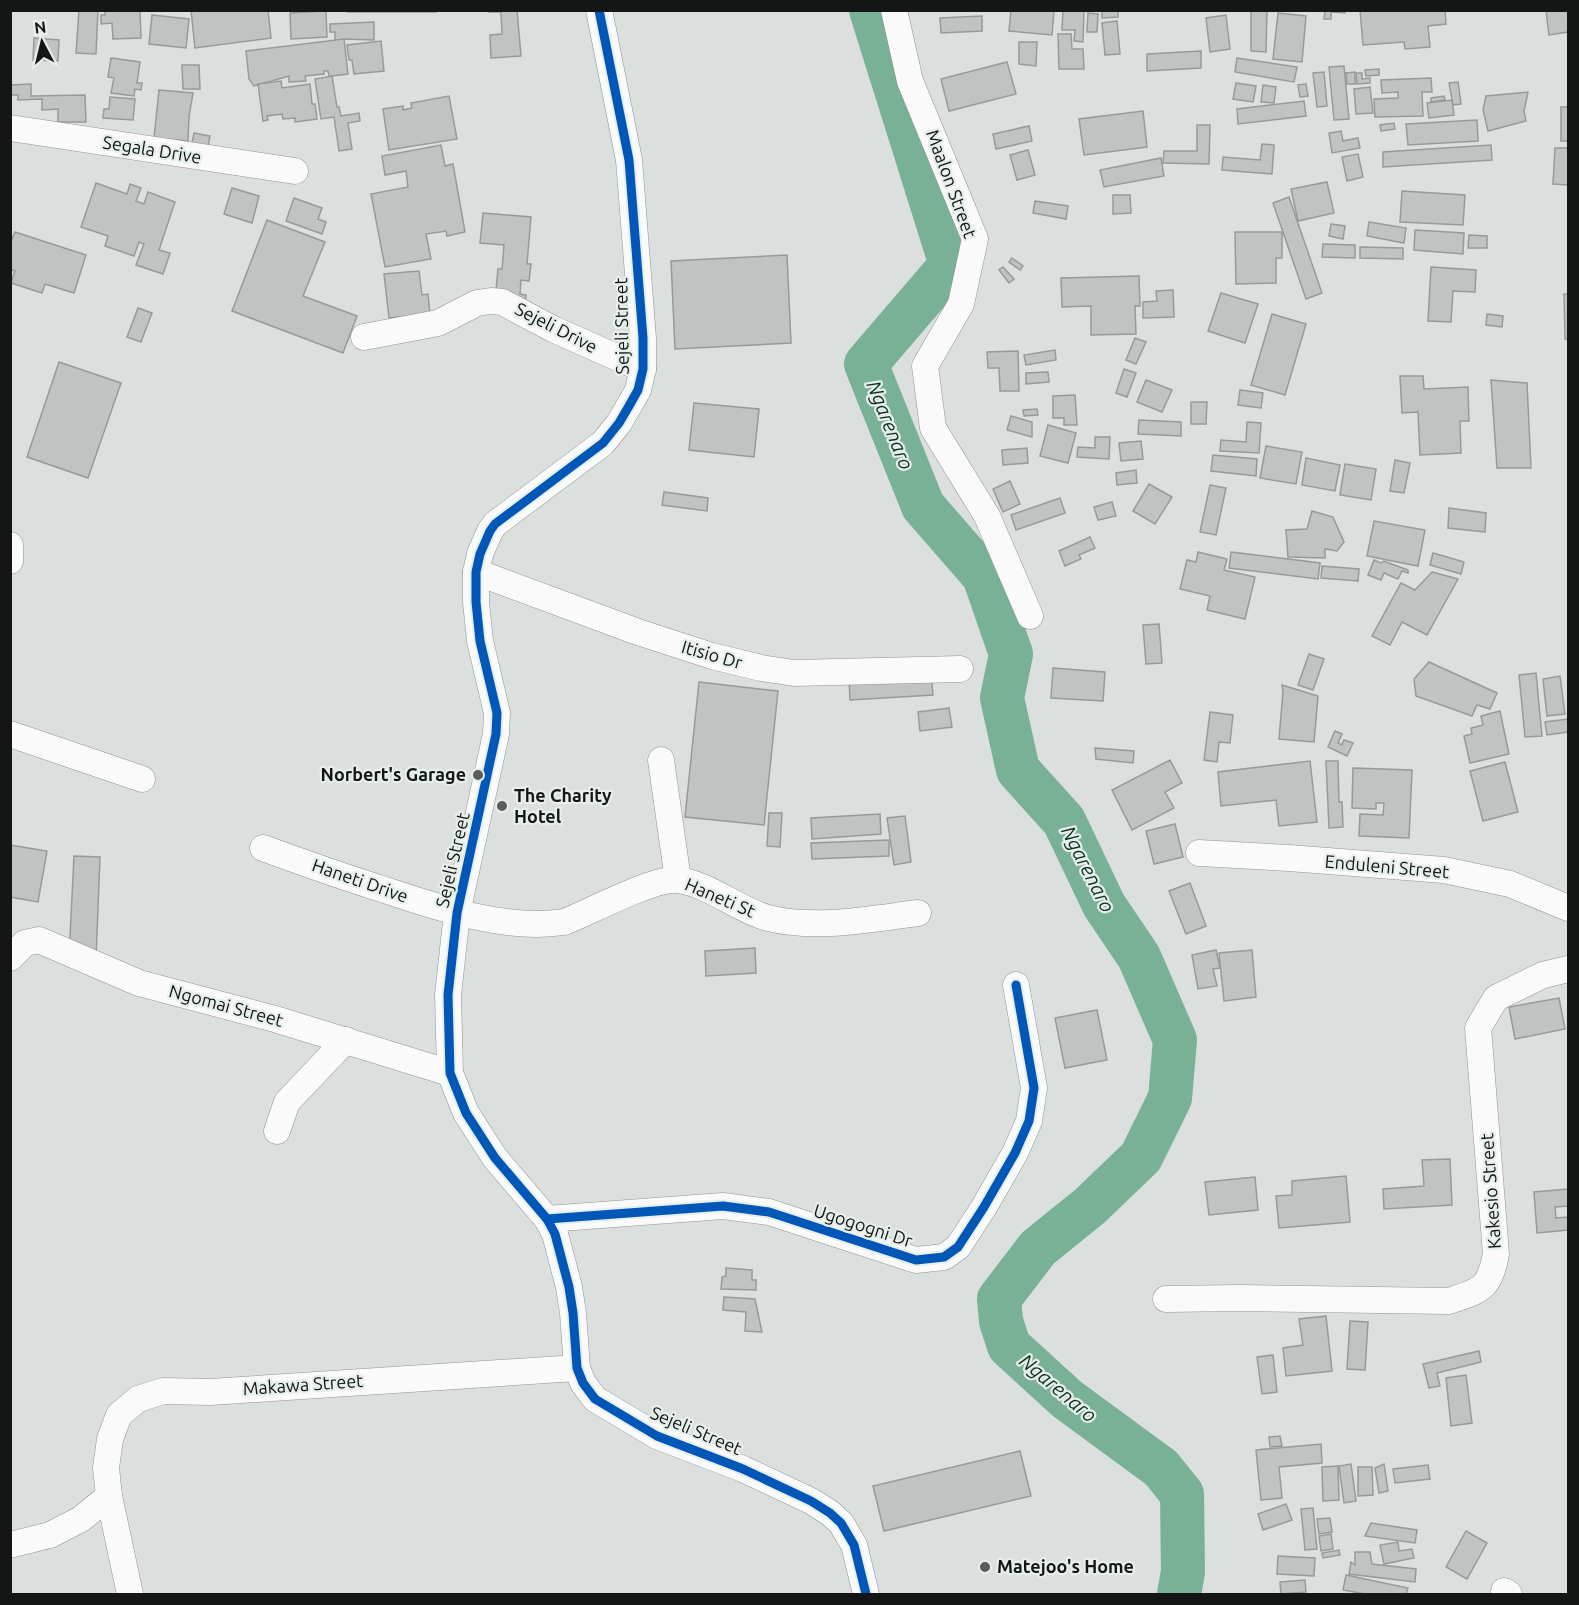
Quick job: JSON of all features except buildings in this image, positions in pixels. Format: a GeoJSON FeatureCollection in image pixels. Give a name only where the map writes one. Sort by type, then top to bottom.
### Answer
{"type":"FeatureCollection","features":[{"type":"Feature","properties":{"kind":"street","name":"Sejeli Street"},"geometry":{"type":"LineString","coordinates":[[599,10],[629,160],[643,338],[643,369],[638,390],[619,423],[603,443],[495,525],[485,540],[476,572],[480,641],[498,720],[486,786],[457,914],[448,995],[450,1073],[466,1113],[495,1158],[547,1218],[555,1234],[569,1287],[577,1368],[583,1383],[595,1399],[657,1436],[743,1469],[811,1501],[830,1513],[841,1523],[854,1545],[866,1594]]}},
{"type":"Feature","properties":{"kind":"street","name":"Maalon Street"},"geometry":{"type":"LineString","coordinates":[[894,10],[910,81],[975,239],[961,304],[925,366],[933,428],[987,516],[1030,616]]}},
{"type":"Feature","properties":{"kind":"street","name":"Segala Drive"},"geometry":{"type":"LineString","coordinates":[[10,128],[295,171]]}},
{"type":"Feature","properties":{"kind":"street","name":"Sejeli Drive"},"geometry":{"type":"LineString","coordinates":[[364,337],[438,323],[477,303],[502,302],[553,329],[643,369]]}},
{"type":"Feature","properties":{"kind":"street"},"geometry":{"type":"LineString","coordinates":[[10,545],[10,561]]}},
{"type":"Feature","properties":{"kind":"street","name":"Itisio Dr"},"geometry":{"type":"LineString","coordinates":[[476,572],[638,632],[712,656],[761,668],[794,673],[960,669]]}},
{"type":"Feature","properties":{"kind":"street"},"geometry":{"type":"LineString","coordinates":[[10,734],[142,779]]}},
{"type":"Feature","properties":{"kind":"street"},"geometry":{"type":"LineString","coordinates":[[661,760],[678,880]]}},
{"type":"Feature","properties":{"kind":"street","name":"Haneti Drive"},"geometry":{"type":"LineString","coordinates":[[263,848],[336,875],[457,914]]}},
{"type":"Feature","properties":{"kind":"street","name":"Enduleni Street"},"geometry":{"type":"LineString","coordinates":[[1199,853],[1444,870],[1510,884],[1569,908]]}},
{"type":"Feature","properties":{"kind":"street","name":"Haneti St"},"geometry":{"type":"LineString","coordinates":[[457,914],[513,922],[558,923],[655,884],[678,880],[704,889],[768,918],[820,922],[872,919],[918,912]]}},
{"type":"Feature","properties":{"kind":"street","name":"Ngomai Street"},"geometry":{"type":"LineString","coordinates":[[10,958],[25,942],[39,940],[139,982],[275,1019],[450,1073]]}},
{"type":"Feature","properties":{"kind":"street","name":"Kakesio Street"},"geometry":{"type":"LineString","coordinates":[[1166,1299],[1449,1301],[1480,1291],[1492,1274],[1496,1254],[1478,1028],[1496,998],[1543,975],[1569,969]]}},
{"type":"Feature","properties":{"kind":"street","name":"Ugogogni Dr"},"geometry":{"type":"LineString","coordinates":[[547,1218],[723,1206],[769,1212],[916,1260],[944,1257],[958,1247],[984,1207],[1015,1153],[1029,1121],[1034,1088],[1016,985]]}},
{"type":"Feature","properties":{"kind":"street"},"geometry":{"type":"LineString","coordinates":[[277,1131],[287,1102],[346,1040]]}},
{"type":"Feature","properties":{"kind":"street","name":"Makawa Street"},"geometry":{"type":"LineString","coordinates":[[130,1594],[109,1496],[106,1468],[110,1439],[119,1415],[138,1399],[163,1391],[210,1392],[577,1368]]}},
{"type":"Feature","properties":{"kind":"street"},"geometry":{"type":"LineString","coordinates":[[10,1545],[51,1535],[81,1520],[109,1496]]}},
{"type":"Feature","properties":{"kind":"waterway","name":"Ngarenaro"},"geometry":{"type":"LineString","coordinates":[[871,10],[951,265],[866,364],[923,506],[984,576],[1011,654],[1002,698],[1018,770],[1064,821],[1104,905],[1139,957],[1175,1040],[1170,1098],[1141,1157],[1090,1206],[1038,1248],[999,1299],[1001,1321],[1009,1346],[1067,1399],[1161,1468],[1182,1494],[1183,1572],[1179,1594]]}},
{"type":"Feature","properties":{"kind":"cycle path"},"geometry":{"type":"LineString","coordinates":[[599,10],[629,160],[643,338],[643,369],[638,390],[619,423],[603,443],[495,524],[480,554],[476,572],[476,602],[480,641],[497,713],[496,734],[457,913],[448,995],[450,1073],[466,1113],[495,1158],[547,1219],[555,1234],[569,1287],[577,1368],[583,1383],[595,1399],[657,1436],[743,1469],[811,1501],[830,1513],[841,1523],[854,1545],[866,1594]]}},
{"type":"Feature","properties":{"kind":"cycle path"},"geometry":{"type":"LineString","coordinates":[[547,1219],[723,1206],[769,1212],[916,1260],[944,1257],[958,1247],[984,1207],[1015,1153],[1029,1121],[1034,1088],[1016,985]]}},
{"type":"Feature","properties":{"kind":"place","name":"Norbert's Garage"},"geometry":{"type":"Point","coordinates":[478,775]}},
{"type":"Feature","properties":{"kind":"place","name":"The Charity Hotel"},"geometry":{"type":"Point","coordinates":[502,806]}},
{"type":"Feature","properties":{"kind":"place","name":"Matejoo's Home"},"geometry":{"type":"Point","coordinates":[985,1567]}}]}
